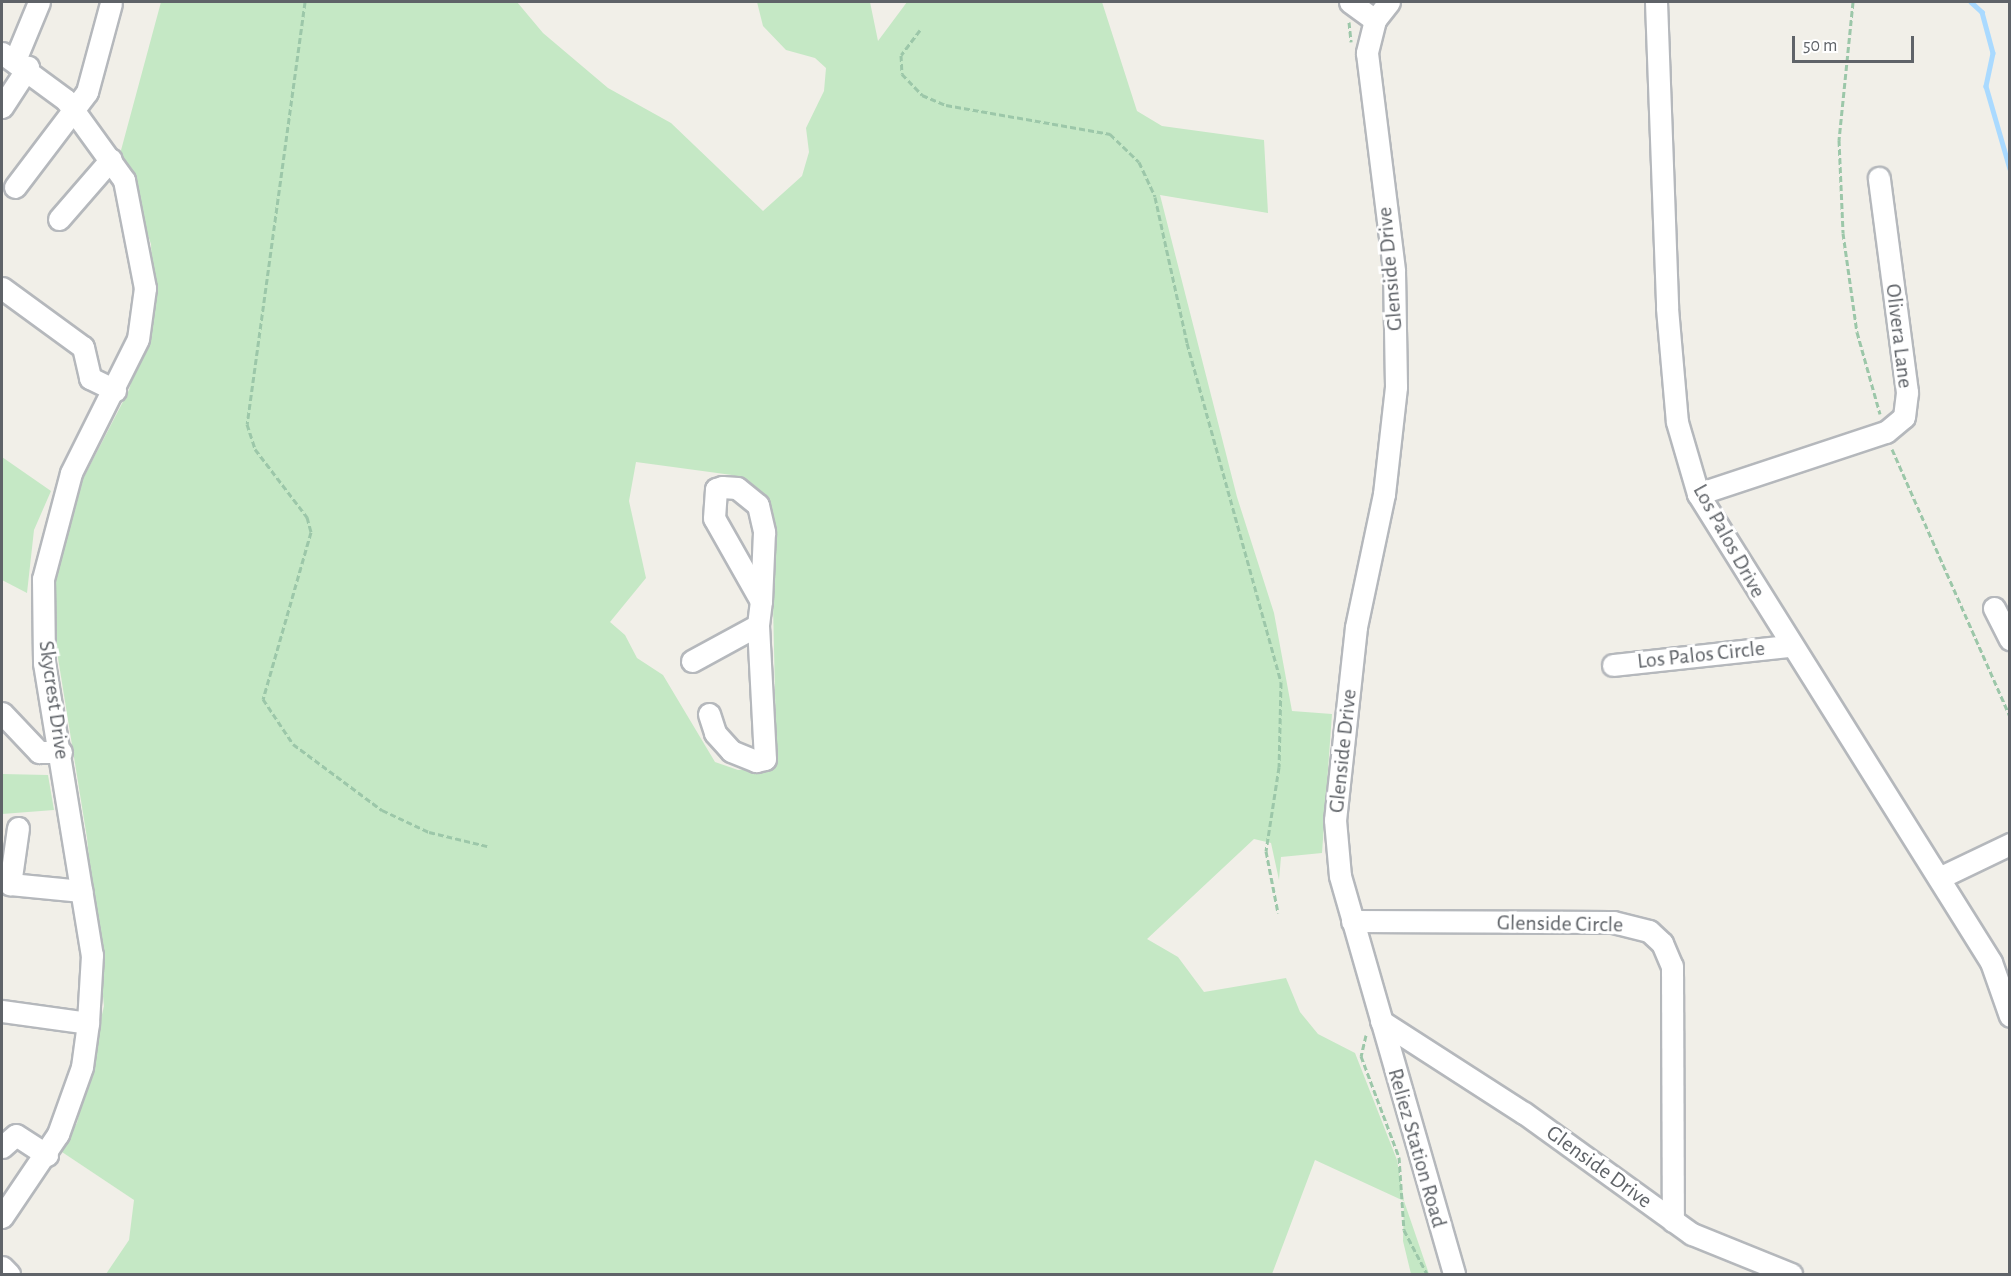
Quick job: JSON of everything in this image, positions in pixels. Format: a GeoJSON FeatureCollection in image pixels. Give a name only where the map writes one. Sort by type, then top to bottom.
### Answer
{"type":"FeatureCollection","features":[{"type":"Feature","properties":{"kind":"street"},"geometry":{"type":"LineString","coordinates":[[2,107],[15,60],[39,2]]}},
{"type":"Feature","properties":{"kind":"street"},"geometry":{"type":"LineString","coordinates":[[1350,2],[1375,20]]}},
{"type":"Feature","properties":{"kind":"street","name":"Glenside Drive"},"geometry":{"type":"LineString","coordinates":[[1389,2],[1375,20],[1366,53],[1394,271],[1396,387],[1384,494],[1356,627],[1337,789],[1338,857],[1352,921],[1381,1021],[1524,1113],[1673,1221],[1714,1246],[1791,1275]]}},
{"type":"Feature","properties":{"kind":"street","name":"Los Palos Drive"},"geometry":{"type":"LineString","coordinates":[[1656,2],[1667,308],[1677,422],[1698,494],[1789,646],[1991,962],[2010,1016]]}},
{"type":"Feature","properties":{"kind":"street"},"geometry":{"type":"LineString","coordinates":[[15,187],[87,92],[111,3]]}},
{"type":"Feature","properties":{"kind":"street","name":"Skycrest Drive"},"geometry":{"type":"LineString","coordinates":[[2,1217],[47,1155],[82,1067],[88,1023],[92,955],[61,752],[44,663],[42,579],[71,473],[115,390],[138,339],[146,288],[124,180],[73,108],[15,60]]}},
{"type":"Feature","properties":{"kind":"street"},"geometry":{"type":"LineString","coordinates":[[59,219],[111,159]]}},
{"type":"Feature","properties":{"kind":"street","name":"Olivera Lane"},"geometry":{"type":"LineString","coordinates":[[1698,494],[1886,432],[1904,417],[1907,392],[1879,178]]}},
{"type":"Feature","properties":{"kind":"street"},"geometry":{"type":"LineString","coordinates":[[2,288],[83,347],[90,378],[115,390]]}},
{"type":"Feature","properties":{"kind":"street"},"geometry":{"type":"LineString","coordinates":[[709,714],[731,751],[756,761],[765,759],[759,625],[761,601],[764,532],[758,505],[745,492],[722,487],[716,489],[714,518],[761,601]]}},
{"type":"Feature","properties":{"kind":"street"},"geometry":{"type":"LineString","coordinates":[[1994,608],[2010,639]]}},
{"type":"Feature","properties":{"kind":"street"},"geometry":{"type":"LineString","coordinates":[[692,661],[759,625]]}},
{"type":"Feature","properties":{"kind":"street","name":"Los Palos Circle"},"geometry":{"type":"LineString","coordinates":[[1613,665],[1789,646]]}},
{"type":"Feature","properties":{"kind":"street"},"geometry":{"type":"LineString","coordinates":[[2,713],[39,752],[61,752]]}},
{"type":"Feature","properties":{"kind":"street"},"geometry":{"type":"LineString","coordinates":[[18,828],[10,884],[82,891]]}},
{"type":"Feature","properties":{"kind":"street"},"geometry":{"type":"LineString","coordinates":[[1939,878],[2010,844]]}},
{"type":"Feature","properties":{"kind":"street","name":"Glenside Circle"},"geometry":{"type":"LineString","coordinates":[[1352,921],[1613,922],[1649,931],[1662,943],[1672,966],[1673,1221]]}},
{"type":"Feature","properties":{"kind":"street"},"geometry":{"type":"LineString","coordinates":[[2,1011],[88,1023]]}},
{"type":"Feature","properties":{"kind":"street","name":"Reliez Station Road"},"geometry":{"type":"LineString","coordinates":[[1381,1021],[1454,1275]]}},
{"type":"Feature","properties":{"kind":"street"},"geometry":{"type":"LineString","coordinates":[[2,1147],[16,1135],[47,1155]]}},
{"type":"Feature","properties":{"kind":"street"},"geometry":{"type":"LineString","coordinates":[[2,1267],[9,1275]]}},
{"type":"Feature","properties":{"kind":"path"},"geometry":{"type":"LineString","coordinates":[[305,2],[247,424],[255,449],[307,517],[311,532],[263,699],[293,744],[382,810],[429,832],[487,846]]}},
{"type":"Feature","properties":{"kind":"path"},"geometry":{"type":"LineString","coordinates":[[920,30],[902,55],[902,74],[922,94],[946,105],[1110,134],[1139,162],[1155,197],[1187,343],[1281,682],[1279,767],[1266,851],[1278,913]]}},
{"type":"Feature","properties":{"kind":"green space"},"geometry":{"type":"Polygon","coordinates":[[[161,2],[517,2],[543,33],[608,88],[671,123],[763,211],[802,176],[809,152],[806,128],[824,91],[826,68],[815,58],[786,50],[763,26],[757,2],[870,2],[878,41],[907,2],[1102,2],[1137,111],[1162,126],[1264,140],[1268,213],[1160,195],[1237,497],[1274,613],[1292,711],[1332,714],[1322,853],[1281,857],[1279,880],[1271,843],[1254,839],[1147,939],[1178,957],[1204,992],[1286,978],[1300,1012],[1318,1034],[1355,1053],[1397,1160],[1404,1201],[1315,1160],[1272,1274],[106,1274],[129,1240],[134,1200],[59,1150],[77,1123],[104,1006],[87,838],[54,633],[57,559],[72,500],[129,390],[153,302],[151,244],[120,154],[161,2]],[[636,462],[629,501],[646,578],[610,622],[625,635],[637,658],[663,675],[715,762],[738,770],[770,767],[776,737],[772,560],[762,497],[751,483],[732,475],[636,462]]]}},
{"type":"Feature","properties":{"kind":"green space"},"geometry":{"type":"Polygon","coordinates":[[[2,457],[51,491],[34,530],[27,593],[2,580],[2,457]]]}},
{"type":"Feature","properties":{"kind":"green space"},"geometry":{"type":"Polygon","coordinates":[[[2,774],[48,775],[54,810],[2,814],[2,774]]]}},
{"type":"Feature","properties":{"kind":"green space"},"geometry":{"type":"Polygon","coordinates":[[[1404,1201],[1429,1274],[1411,1274],[1403,1241],[1404,1201]]]}},
{"type":"Feature","properties":{"kind":"waterway"},"geometry":{"type":"LineString","coordinates":[[1971,2],[1982,12],[1993,53],[1986,86],[2010,169]]}}]}
